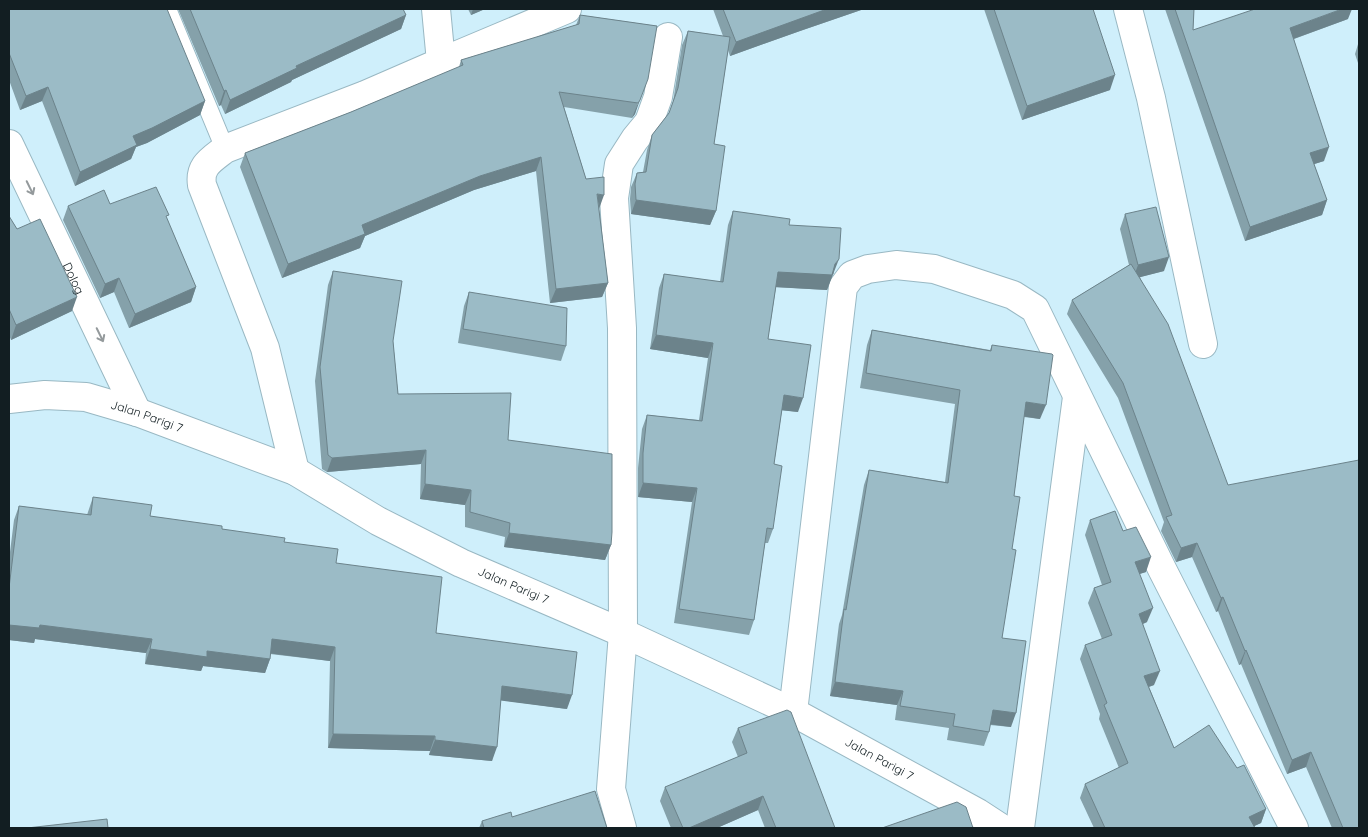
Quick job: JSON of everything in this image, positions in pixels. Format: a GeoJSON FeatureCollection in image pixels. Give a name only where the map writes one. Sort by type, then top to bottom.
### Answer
{"type":"FeatureCollection","features":[{"type":"Feature","properties":{"kind":"street"},"geometry":{"type":"LineString","coordinates":[[436,9],[441,62]]}},
{"type":"Feature","properties":{"kind":"street"},"geometry":{"type":"LineString","coordinates":[[295,471],[265,348],[202,185],[201,176],[207,163],[225,150],[365,95],[567,9]]}},
{"type":"Feature","properties":{"kind":"street"},"geometry":{"type":"LineString","coordinates":[[1128,9],[1153,107],[1204,344]]}},
{"type":"Feature","properties":{"kind":"street"},"geometry":{"type":"LineString","coordinates":[[622,828],[611,789],[623,634],[622,328],[614,198],[619,164],[635,139],[649,122],[658,98],[668,37]]}},
{"type":"Feature","properties":{"kind":"street","name":"Dolog"},"geometry":{"type":"LineString","coordinates":[[9,144],[137,412]]}},
{"type":"Feature","properties":{"kind":"street"},"geometry":{"type":"LineString","coordinates":[[793,712],[844,287],[852,275],[868,269],[896,265],[934,269],[1013,295],[1035,309],[1162,569],[1294,828]]}},
{"type":"Feature","properties":{"kind":"street","name":"Jalan Parigi 7"},"geometry":{"type":"LineString","coordinates":[[9,398],[45,395],[86,397],[137,412],[295,471],[378,521],[444,554],[793,712],[978,813],[1001,828]]}},
{"type":"Feature","properties":{"kind":"street"},"geometry":{"type":"LineString","coordinates":[[1020,828],[1077,397]]}},
{"type":"Feature","properties":{"kind":"lane"},"geometry":{"type":"LineString","coordinates":[[167,9],[225,150]]}},
{"type":"Feature","properties":{"kind":"building"},"geometry":{"type":"Polygon","coordinates":[[[9,9],[167,9],[205,101],[133,136],[137,145],[80,172],[48,87],[26,96],[9,53],[9,9]]]}},
{"type":"Feature","properties":{"kind":"building"},"geometry":{"type":"Polygon","coordinates":[[[190,9],[403,9],[406,15],[296,66],[297,68],[230,100],[226,90],[224,91],[190,9]]]}},
{"type":"Feature","properties":{"kind":"building"},"geometry":{"type":"Polygon","coordinates":[[[723,9],[827,9],[736,42],[723,9]]]}},
{"type":"Feature","properties":{"kind":"building"},"geometry":{"type":"Polygon","coordinates":[[[994,9],[1093,9],[1115,75],[1027,106],[994,9]]]}},
{"type":"Feature","properties":{"kind":"building"},"geometry":{"type":"Polygon","coordinates":[[[1175,9],[1194,9],[1193,30],[1255,9],[1342,9],[1290,28],[1329,147],[1310,153],[1327,200],[1250,227],[1175,9]]]}},
{"type":"Feature","properties":{"kind":"building"},"geometry":{"type":"Polygon","coordinates":[[[580,15],[657,26],[648,79],[638,103],[559,92],[586,179],[604,177],[604,195],[597,194],[608,283],[556,289],[541,157],[480,176],[362,225],[365,234],[288,264],[245,153],[351,112],[463,65],[461,60],[579,24],[580,15]]]}},
{"type":"Feature","properties":{"kind":"building"},"geometry":{"type":"Polygon","coordinates":[[[688,31],[730,37],[714,144],[725,146],[716,211],[636,200],[635,184],[637,173],[646,172],[652,135],[669,113],[678,88],[688,31]]]}},
{"type":"Feature","properties":{"kind":"building"},"geometry":{"type":"Polygon","coordinates":[[[156,187],[169,215],[166,216],[196,287],[135,314],[119,278],[105,284],[68,206],[104,190],[110,204],[156,187]]]}},
{"type":"Feature","properties":{"kind":"building"},"geometry":{"type":"Polygon","coordinates":[[[1156,207],[1169,257],[1138,265],[1125,214],[1156,207]]]}},
{"type":"Feature","properties":{"kind":"building"},"geometry":{"type":"Polygon","coordinates":[[[733,211],[790,219],[789,225],[841,228],[839,259],[835,264],[832,275],[778,272],[768,339],[811,345],[803,398],[784,395],[774,464],[782,466],[773,529],[767,528],[754,620],[679,609],[697,488],[643,483],[643,453],[647,415],[702,421],[713,343],[656,335],[664,274],[723,282],[733,211]]]}},
{"type":"Feature","properties":{"kind":"building"},"geometry":{"type":"Polygon","coordinates":[[[9,216],[17,229],[40,219],[77,297],[16,325],[9,309],[9,216]]]}},
{"type":"Feature","properties":{"kind":"building"},"geometry":{"type":"Polygon","coordinates":[[[1131,264],[1168,324],[1228,485],[1359,460],[1359,828],[1343,828],[1311,752],[1292,760],[1223,597],[1221,598],[1197,543],[1181,548],[1166,517],[1172,515],[1123,383],[1072,300],[1131,264]]]}},
{"type":"Feature","properties":{"kind":"building"},"geometry":{"type":"Polygon","coordinates":[[[333,271],[402,281],[393,341],[398,394],[511,393],[508,440],[612,454],[611,545],[509,533],[510,523],[470,512],[471,490],[425,484],[426,450],[332,458],[328,455],[320,367],[333,271]]]}},
{"type":"Feature","properties":{"kind":"building"},"geometry":{"type":"Polygon","coordinates":[[[469,292],[567,308],[566,346],[463,329],[469,292]]]}},
{"type":"Feature","properties":{"kind":"building"},"geometry":{"type":"Polygon","coordinates":[[[872,330],[991,351],[992,345],[1053,355],[1046,405],[1026,402],[1014,496],[1020,497],[1012,549],[1016,550],[1002,638],[1026,641],[1016,713],[993,710],[989,732],[953,726],[955,714],[900,706],[903,691],[835,682],[844,609],[846,610],[869,470],[948,483],[960,390],[866,373],[872,330]]]}},
{"type":"Feature","properties":{"kind":"building"},"geometry":{"type":"Polygon","coordinates":[[[93,497],[152,505],[150,516],[222,526],[222,529],[285,538],[284,542],[338,549],[336,563],[442,577],[436,633],[577,652],[572,695],[502,686],[497,747],[435,740],[435,736],[333,734],[335,647],[272,639],[270,659],[207,651],[207,657],[150,649],[152,639],[40,625],[39,628],[9,625],[9,588],[19,506],[91,515],[93,497]]]}},
{"type":"Feature","properties":{"kind":"building"},"geometry":{"type":"Polygon","coordinates":[[[1115,511],[1123,531],[1136,527],[1151,557],[1135,562],[1153,608],[1139,614],[1160,671],[1144,676],[1174,748],[1209,725],[1237,768],[1244,765],[1266,809],[1249,817],[1255,828],[1105,828],[1085,784],[1128,763],[1104,705],[1107,703],[1085,645],[1112,635],[1094,588],[1111,582],[1090,520],[1115,511]]]}},
{"type":"Feature","properties":{"kind":"building"},"geometry":{"type":"Polygon","coordinates":[[[787,710],[791,712],[835,828],[776,828],[763,796],[689,828],[683,828],[665,787],[747,753],[738,728],[787,710]]]}},
{"type":"Feature","properties":{"kind":"building"},"geometry":{"type":"Polygon","coordinates":[[[595,791],[607,828],[484,828],[482,821],[511,812],[512,817],[595,791]]]}},
{"type":"Feature","properties":{"kind":"building"},"geometry":{"type":"Polygon","coordinates":[[[957,802],[966,807],[973,828],[882,828],[957,802]]]}},
{"type":"Feature","properties":{"kind":"building"},"geometry":{"type":"Polygon","coordinates":[[[107,819],[108,828],[27,828],[107,819]]]}}]}
